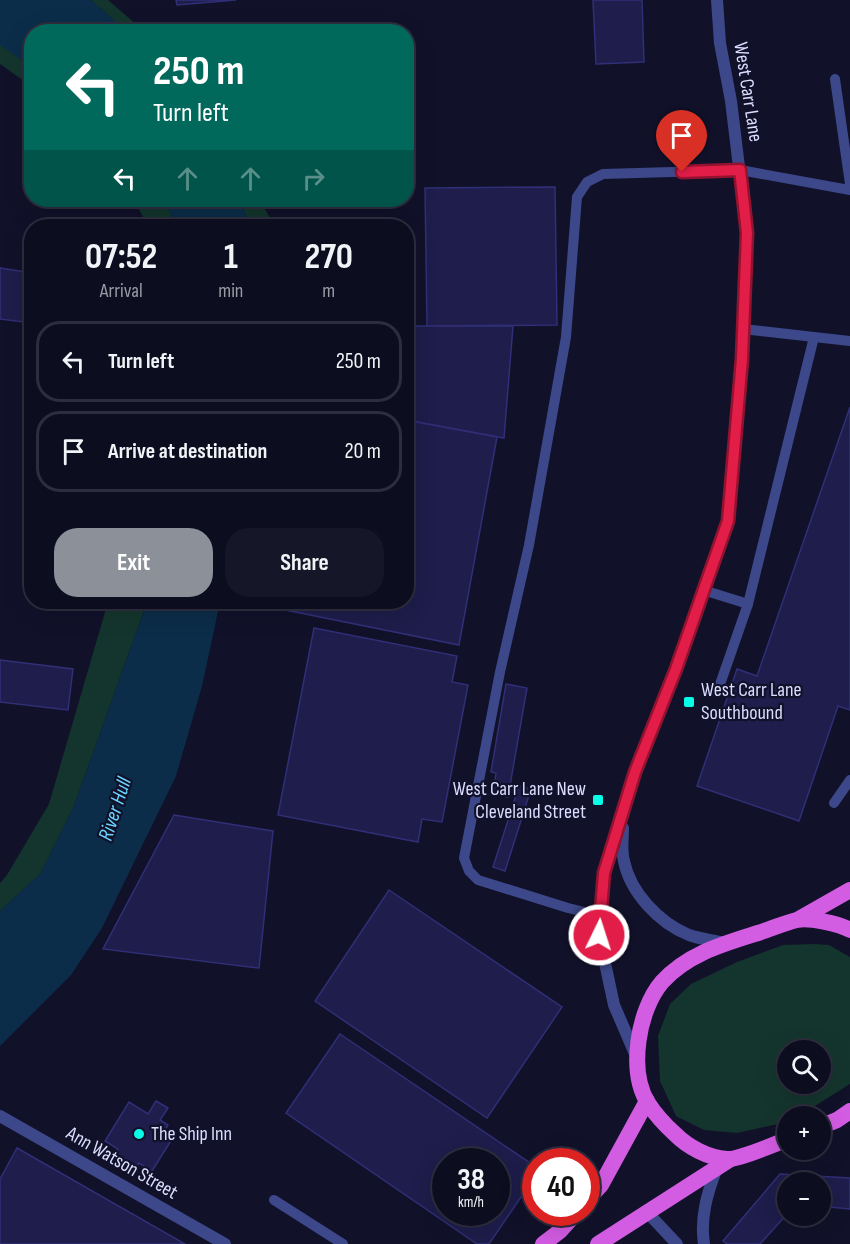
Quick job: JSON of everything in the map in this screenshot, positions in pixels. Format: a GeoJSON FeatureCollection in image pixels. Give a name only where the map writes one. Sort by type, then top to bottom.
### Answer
{"type":"FeatureCollection","features":[{"type":"Feature","properties":{"kind":"highway"},"geometry":{"type":"LineString","coordinates":[[723,1163],[683,1142],[665,1125],[647,1101],[636,1056],[642,1026],[651,1001],[661,984],[676,968],[690,959],[725,943],[799,919],[850,890]]}},
{"type":"Feature","properties":{"kind":"highway"},"geometry":{"type":"LineString","coordinates":[[799,919],[827,923],[850,930]]}},
{"type":"Feature","properties":{"kind":"highway"},"geometry":{"type":"LineString","coordinates":[[600,1186],[647,1101]]}},
{"type":"Feature","properties":{"kind":"highway"},"geometry":{"type":"LineString","coordinates":[[831,1122],[850,1111]]}},
{"type":"Feature","properties":{"kind":"highway"},"geometry":{"type":"LineString","coordinates":[[598,1244],[723,1163],[777,1143]]}},
{"type":"Feature","properties":{"kind":"highway"},"geometry":{"type":"LineString","coordinates":[[543,1244],[564,1226]]}},
{"type":"Feature","properties":{"kind":"street","name":"West Carr Lane"},"geometry":{"type":"LineString","coordinates":[[636,1056],[614,1005],[599,935],[604,873],[635,772],[676,669],[728,521],[744,329],[747,233],[731,101],[720,43],[717,0]]}},
{"type":"Feature","properties":{"kind":"street","name":"West Carr Lane"},"geometry":{"type":"LineString","coordinates":[[622,818],[623,861],[647,906],[667,922],[688,934],[725,943]]}},
{"type":"Feature","properties":{"kind":"street","name":"Ann Watson Street"},"geometry":{"type":"LineString","coordinates":[[0,1116],[225,1244]]}},
{"type":"Feature","properties":{"kind":"street"},"geometry":{"type":"LineString","coordinates":[[704,1244],[701,1229],[707,1191],[723,1163]]}},
{"type":"Feature","properties":{"kind":"street"},"geometry":{"type":"LineString","coordinates":[[646,1211],[678,1244]]}},
{"type":"Feature","properties":{"kind":"lane"},"geometry":{"type":"LineString","coordinates":[[835,79],[850,184]]}},
{"type":"Feature","properties":{"kind":"lane"},"geometry":{"type":"LineString","coordinates":[[601,916],[478,880],[469,871],[464,858],[500,672],[529,545],[555,402],[566,337],[578,197],[586,182],[603,174],[740,170],[850,190]]}},
{"type":"Feature","properties":{"kind":"lane"},"geometry":{"type":"LineString","coordinates":[[744,329],[850,340]]}},
{"type":"Feature","properties":{"kind":"lane"},"geometry":{"type":"LineString","coordinates":[[718,690],[748,604],[814,337]]}},
{"type":"Feature","properties":{"kind":"lane"},"geometry":{"type":"LineString","coordinates":[[704,590],[748,604]]}},
{"type":"Feature","properties":{"kind":"lane"},"geometry":{"type":"LineString","coordinates":[[834,803],[850,780]]}},
{"type":"Feature","properties":{"kind":"lane"},"geometry":{"type":"LineString","coordinates":[[274,1200],[343,1244]]}},
{"type":"Feature","properties":{"kind":"green space"},"geometry":{"type":"Polygon","coordinates":[[[91,0],[108,0],[136,24],[118,24],[91,0]]]}},
{"type":"Feature","properties":{"kind":"green space"},"geometry":{"type":"Polygon","coordinates":[[[0,44],[24,61],[24,81],[0,64],[0,44]]]}},
{"type":"Feature","properties":{"kind":"green space"},"geometry":{"type":"Polygon","coordinates":[[[138,207],[168,207],[174,219],[144,219],[138,207]]]}},
{"type":"Feature","properties":{"kind":"green space"},"geometry":{"type":"Polygon","coordinates":[[[243,207],[263,207],[269,219],[247,219],[243,207]]]}},
{"type":"Feature","properties":{"kind":"green space"},"geometry":{"type":"Polygon","coordinates":[[[106,609],[144,609],[74,806],[41,873],[0,911],[0,883],[49,804],[106,609]]]}},
{"type":"Feature","properties":{"kind":"green space"},"geometry":{"type":"Polygon","coordinates":[[[783,945],[829,945],[850,957],[850,1084],[815,1106],[777,1106],[777,1124],[737,1133],[704,1130],[676,1116],[660,1081],[658,1036],[670,1004],[691,984],[737,962],[783,945]]]}},
{"type":"Feature","properties":{"kind":"water"},"geometry":{"type":"Polygon","coordinates":[[[0,0],[91,0],[118,24],[24,24],[24,62],[0,45],[0,0]]]}},
{"type":"Feature","properties":{"kind":"water"},"geometry":{"type":"Polygon","coordinates":[[[168,207],[243,207],[247,219],[174,219],[168,207]]]}},
{"type":"Feature","properties":{"kind":"water","name":"River Hull"},"geometry":{"type":"Polygon","coordinates":[[[144,609],[218,609],[202,686],[176,776],[102,928],[71,975],[0,1046],[0,911],[41,873],[74,806],[144,609]]]}},
{"type":"Feature","properties":{"kind":"building"},"geometry":{"type":"Polygon","coordinates":[[[176,0],[236,0],[177,5],[176,0]]]}},
{"type":"Feature","properties":{"kind":"building"},"geometry":{"type":"Polygon","coordinates":[[[593,0],[642,0],[644,62],[596,64],[593,0]]]}},
{"type":"Feature","properties":{"kind":"building"},"geometry":{"type":"Polygon","coordinates":[[[555,187],[557,325],[427,326],[425,188],[555,187]]]}},
{"type":"Feature","properties":{"kind":"building"},"geometry":{"type":"Polygon","coordinates":[[[0,268],[24,272],[24,322],[0,319],[0,268]]]}},
{"type":"Feature","properties":{"kind":"building"},"geometry":{"type":"Polygon","coordinates":[[[414,326],[513,326],[504,438],[414,421],[414,326]]]}},
{"type":"Feature","properties":{"kind":"building"},"geometry":{"type":"Polygon","coordinates":[[[850,407],[850,710],[838,706],[799,821],[697,786],[737,669],[757,676],[850,407]]]}},
{"type":"Feature","properties":{"kind":"building"},"geometry":{"type":"Polygon","coordinates":[[[414,421],[497,437],[459,645],[281,609],[414,609],[414,421]]]}},
{"type":"Feature","properties":{"kind":"building"},"geometry":{"type":"Polygon","coordinates":[[[314,628],[457,656],[452,682],[468,685],[442,822],[422,819],[418,842],[278,815],[314,628]]]}},
{"type":"Feature","properties":{"kind":"building"},"geometry":{"type":"Polygon","coordinates":[[[0,660],[73,669],[68,710],[0,702],[0,660]]]}},
{"type":"Feature","properties":{"kind":"building"},"geometry":{"type":"Polygon","coordinates":[[[506,684],[527,688],[508,797],[493,794],[496,773],[491,772],[506,684]]]}},
{"type":"Feature","properties":{"kind":"building"},"geometry":{"type":"Polygon","coordinates":[[[519,786],[531,789],[505,871],[493,867],[519,786]]]}},
{"type":"Feature","properties":{"kind":"building"},"geometry":{"type":"Polygon","coordinates":[[[174,815],[273,831],[259,968],[103,949],[174,815]]]}},
{"type":"Feature","properties":{"kind":"building"},"geometry":{"type":"Polygon","coordinates":[[[389,890],[562,1007],[487,1118],[315,1001],[389,890]]]}},
{"type":"Feature","properties":{"kind":"building"},"geometry":{"type":"Polygon","coordinates":[[[340,1034],[508,1148],[432,1148],[432,1213],[286,1113],[340,1034]]]}},
{"type":"Feature","properties":{"kind":"building","name":"The Ship Inn"},"geometry":{"type":"Polygon","coordinates":[[[156,1101],[168,1108],[160,1120],[168,1125],[165,1131],[174,1136],[152,1171],[139,1163],[135,1169],[114,1156],[118,1149],[105,1141],[129,1102],[148,1114],[156,1101]]]}},
{"type":"Feature","properties":{"kind":"building"},"geometry":{"type":"Polygon","coordinates":[[[17,1148],[185,1244],[0,1244],[0,1179],[17,1148]]]}},
{"type":"Feature","properties":{"kind":"building"},"geometry":{"type":"Polygon","coordinates":[[[510,1149],[522,1158],[522,1196],[510,1213],[510,1149]]]}},
{"type":"Feature","properties":{"kind":"building"},"geometry":{"type":"Polygon","coordinates":[[[831,1177],[850,1178],[850,1209],[831,1207],[831,1177]]]}},
{"type":"Feature","properties":{"kind":"building"},"geometry":{"type":"Polygon","coordinates":[[[777,1178],[777,1225],[760,1244],[727,1244],[723,1241],[777,1178]]]}},
{"type":"Feature","properties":{"kind":"building"},"geometry":{"type":"Polygon","coordinates":[[[451,1226],[501,1226],[489,1244],[477,1244],[451,1226]]]}},
{"type":"Feature","properties":{"kind":"place","name":"West Carr Lane Southbound"},"geometry":{"type":"Point","coordinates":[689,702]}},
{"type":"Feature","properties":{"kind":"place","name":"West Carr Lane New Cleveland Street"},"geometry":{"type":"Point","coordinates":[598,800]}},
{"type":"Feature","properties":{"kind":"place","name":"The Ship Inn"},"geometry":{"type":"Point","coordinates":[139,1134]}},
{"type":"Feature","properties":{"kind":"route"},"geometry":{"type":"LineString","coordinates":[[599,935],[604,873],[635,772],[676,669],[728,521],[742,359],[747,233],[740,170],[682,172]]}}]}
